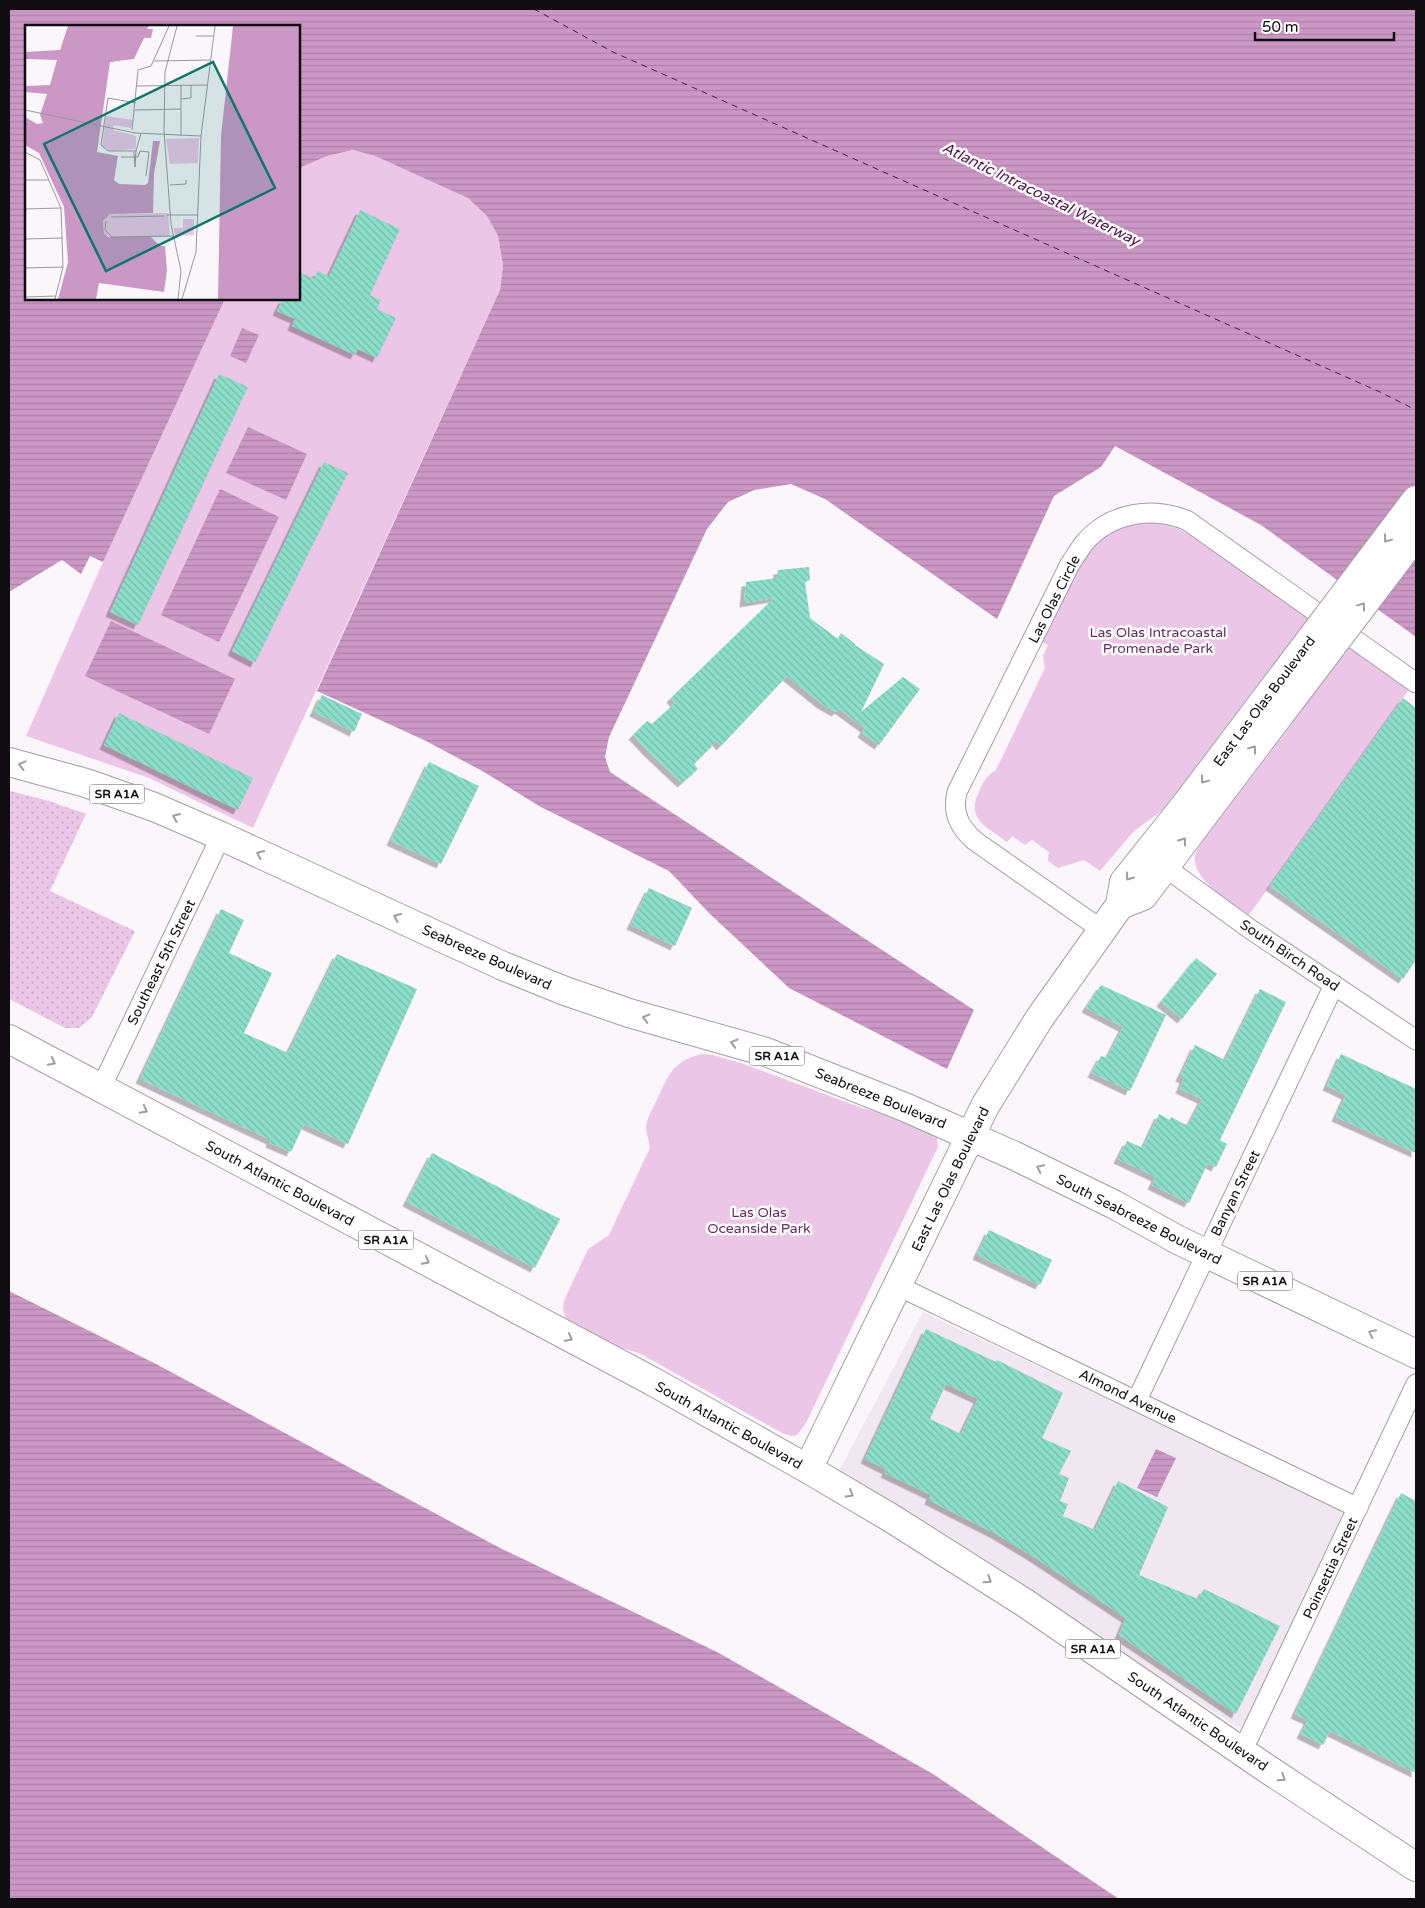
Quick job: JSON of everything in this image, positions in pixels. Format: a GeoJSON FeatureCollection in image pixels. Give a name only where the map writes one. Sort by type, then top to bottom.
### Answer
{"type":"FeatureCollection","features":[{"type":"Feature","properties":{"kind":"main road","name":"East Las Olas Boulevard"},"geometry":{"type":"LineString","coordinates":[[1120,905],[1143,896],[1165,867],[1195,810],[1416,500]]}},
{"type":"Feature","properties":{"kind":"main road","name":"East Las Olas Boulevard"},"geometry":{"type":"LineString","coordinates":[[808,1469],[985,1106],[1031,1031],[1120,905],[1124,882],[1195,810],[1416,535]]}},
{"type":"Feature","properties":{"kind":"main road","name":"Seabreeze Boulevard"},"geometry":{"type":"LineString","coordinates":[[9,762],[56,774],[135,800],[221,836],[503,966],[565,992],[629,1014],[775,1055],[971,1136]]}},
{"type":"Feature","properties":{"kind":"main road","name":"South Atlantic Boulevard"},"geometry":{"type":"LineString","coordinates":[[9,1039],[652,1381],[808,1469],[891,1518],[1002,1589],[1416,1867]]}},
{"type":"Feature","properties":{"kind":"main road","name":"South Seabreeze Boulevard"},"geometry":{"type":"LineString","coordinates":[[971,1136],[1115,1205],[1162,1232],[1416,1354]]}},
{"type":"Feature","properties":{"kind":"street","name":"Las Olas Circle"},"geometry":{"type":"LineString","coordinates":[[1102,930],[975,841],[961,827],[955,812],[957,792],[1070,564],[1086,541],[1096,532],[1108,523],[1135,514],[1163,513],[1188,521],[1416,683]]}},
{"type":"Feature","properties":{"kind":"street","name":"Southeast 5th Street"},"geometry":{"type":"LineString","coordinates":[[101,1088],[221,836]]}},
{"type":"Feature","properties":{"kind":"street","name":"South Birch Road"},"geometry":{"type":"LineString","coordinates":[[1165,867],[1334,986],[1416,1040]]}},
{"type":"Feature","properties":{"kind":"street","name":"Banyan Street"},"geometry":{"type":"LineString","coordinates":[[1137,1400],[1334,986]]}},
{"type":"Feature","properties":{"kind":"street","name":"Almond Avenue"},"geometry":{"type":"LineString","coordinates":[[898,1286],[1358,1508]]}},
{"type":"Feature","properties":{"kind":"street","name":"Poinsettia Street"},"geometry":{"type":"LineString","coordinates":[[1241,1750],[1416,1384]]}},
{"type":"Feature","properties":{"kind":"shaded area"},"geometry":{"type":"Polygon","coordinates":[[[923,1312],[1345,1511],[1242,1730],[838,1473],[923,1312]]]}},
{"type":"Feature","properties":{"kind":"green space"},"geometry":{"type":"Polygon","coordinates":[[[353,150],[375,156],[469,198],[487,216],[498,236],[503,266],[500,290],[253,828],[149,778],[26,736],[103,562],[225,300],[300,300],[300,168],[327,156],[353,150]]]}},
{"type":"Feature","properties":{"kind":"green space","name":"Las Olas Intracoastal Promenade Park"},"geometry":{"type":"Polygon","coordinates":[[[1142,521],[1167,525],[1191,535],[1410,688],[1249,915],[1225,899],[1208,884],[1197,869],[1195,855],[1204,839],[1293,723],[1253,691],[1168,804],[1134,831],[1100,871],[1084,860],[1058,868],[1048,861],[1049,852],[1032,840],[1025,845],[1012,836],[1007,842],[987,828],[977,817],[975,811],[975,803],[981,786],[996,770],[1045,668],[1043,656],[1048,645],[1042,642],[1086,553],[1111,530],[1142,521]]]}},
{"type":"Feature","properties":{"kind":"green space"},"geometry":{"type":"Polygon","coordinates":[[[11,791],[49,801],[86,814],[50,891],[135,931],[92,1017],[79,1028],[65,1028],[9,999],[9,797],[11,791]]]}},
{"type":"Feature","properties":{"kind":"green space","name":"Las Olas Oceanside Park"},"geometry":{"type":"Polygon","coordinates":[[[702,1054],[741,1063],[862,1108],[910,1122],[937,1135],[938,1147],[806,1423],[797,1435],[792,1436],[782,1433],[639,1353],[602,1342],[566,1320],[563,1309],[564,1301],[588,1249],[609,1235],[649,1150],[647,1124],[668,1077],[677,1065],[702,1054]]]}},
{"type":"Feature","properties":{"kind":"water","name":"Atlantic Intracoastal Waterway"},"geometry":{"type":"Polygon","coordinates":[[[9,9],[1416,9],[1416,637],[1261,525],[1115,446],[1101,467],[1054,496],[997,619],[825,499],[791,484],[754,490],[728,502],[707,529],[609,737],[605,757],[610,772],[974,1010],[947,1069],[789,988],[709,913],[669,871],[539,806],[484,772],[426,741],[317,691],[500,290],[503,266],[498,236],[487,216],[468,198],[375,156],[353,150],[327,156],[300,168],[300,25],[25,25],[25,300],[225,300],[103,562],[90,556],[81,574],[62,560],[9,592],[9,9]]]}},
{"type":"Feature","properties":{"kind":"water"},"geometry":{"type":"Polygon","coordinates":[[[242,328],[259,335],[246,363],[230,356],[242,328]]]}},
{"type":"Feature","properties":{"kind":"water"},"geometry":{"type":"Polygon","coordinates":[[[248,427],[307,454],[286,500],[226,473],[248,427]]]}},
{"type":"Feature","properties":{"kind":"water"},"geometry":{"type":"Polygon","coordinates":[[[220,489],[279,517],[219,642],[161,615],[220,489]]]}},
{"type":"Feature","properties":{"kind":"water"},"geometry":{"type":"Polygon","coordinates":[[[111,621],[235,679],[209,734],[85,676],[111,621]]]}},
{"type":"Feature","properties":{"kind":"water"},"geometry":{"type":"Polygon","coordinates":[[[9,1291],[156,1364],[500,1548],[717,1652],[933,1774],[1119,1899],[9,1899],[9,1291]]]}},
{"type":"Feature","properties":{"kind":"water"},"geometry":{"type":"Polygon","coordinates":[[[1156,1449],[1176,1458],[1157,1497],[1137,1488],[1156,1449]]]}},
{"type":"Feature","properties":{"kind":"building"},"geometry":{"type":"Polygon","coordinates":[[[360,210],[400,229],[370,295],[381,300],[377,309],[396,318],[377,358],[358,349],[355,355],[292,326],[295,319],[277,311],[282,300],[300,300],[300,272],[314,279],[318,271],[329,276],[360,210]]]}},
{"type":"Feature","properties":{"kind":"building"},"geometry":{"type":"Polygon","coordinates":[[[219,374],[248,387],[138,625],[110,612],[219,374]]]}},
{"type":"Feature","properties":{"kind":"building"},"geometry":{"type":"Polygon","coordinates":[[[324,462],[348,473],[255,663],[232,651],[324,462]]]}},
{"type":"Feature","properties":{"kind":"building"},"geometry":{"type":"Polygon","coordinates":[[[809,567],[810,580],[805,582],[810,618],[838,639],[841,633],[855,645],[884,664],[861,712],[903,677],[920,689],[879,745],[862,733],[865,728],[839,709],[836,712],[822,704],[787,676],[721,746],[717,741],[694,764],[698,769],[682,783],[633,735],[647,721],[652,724],[675,703],[671,698],[774,598],[744,603],[746,582],[777,578],[778,570],[809,567]]]}},
{"type":"Feature","properties":{"kind":"building"},"geometry":{"type":"Polygon","coordinates":[[[322,695],[362,714],[354,732],[314,712],[322,695]]]}},
{"type":"Feature","properties":{"kind":"building"},"geometry":{"type":"Polygon","coordinates":[[[1403,698],[1416,708],[1416,960],[1403,979],[1270,886],[1403,698]]]}},
{"type":"Feature","properties":{"kind":"building"},"geometry":{"type":"Polygon","coordinates":[[[119,713],[253,778],[238,810],[104,745],[119,713]]]}},
{"type":"Feature","properties":{"kind":"building"},"geometry":{"type":"Polygon","coordinates":[[[429,762],[479,786],[441,864],[391,841],[429,762]]]}},
{"type":"Feature","properties":{"kind":"building"},"geometry":{"type":"Polygon","coordinates":[[[649,888],[692,908],[675,946],[631,925],[649,888]]]}},
{"type":"Feature","properties":{"kind":"building"},"geometry":{"type":"Polygon","coordinates":[[[221,909],[244,920],[229,953],[272,973],[244,1033],[288,1053],[337,954],[417,989],[348,1144],[304,1124],[291,1152],[270,1143],[271,1140],[140,1079],[221,909]]]}},
{"type":"Feature","properties":{"kind":"building"},"geometry":{"type":"Polygon","coordinates":[[[1196,958],[1217,974],[1182,1019],[1161,1002],[1196,958]]]}},
{"type":"Feature","properties":{"kind":"building"},"geometry":{"type":"Polygon","coordinates":[[[1101,985],[1166,1015],[1130,1091],[1092,1073],[1101,1056],[1107,1058],[1123,1027],[1086,1008],[1101,985]]]}},
{"type":"Feature","properties":{"kind":"building"},"geometry":{"type":"Polygon","coordinates":[[[1260,989],[1286,1002],[1220,1140],[1227,1144],[1216,1167],[1208,1163],[1189,1203],[1152,1185],[1156,1177],[1118,1159],[1127,1141],[1143,1148],[1159,1114],[1170,1120],[1171,1117],[1188,1126],[1202,1099],[1180,1089],[1184,1079],[1180,1077],[1195,1045],[1225,1060],[1260,989]]]}},
{"type":"Feature","properties":{"kind":"building"},"geometry":{"type":"Polygon","coordinates":[[[1341,1054],[1416,1089],[1416,1153],[1336,1117],[1346,1095],[1327,1086],[1341,1054]]]}},
{"type":"Feature","properties":{"kind":"building"},"geometry":{"type":"Polygon","coordinates":[[[432,1153],[560,1219],[535,1268],[407,1202],[432,1153]]]}},
{"type":"Feature","properties":{"kind":"building"},"geometry":{"type":"Polygon","coordinates":[[[989,1230],[1052,1260],[1040,1285],[977,1255],[989,1230]]]}},
{"type":"Feature","properties":{"kind":"building"},"geometry":{"type":"Polygon","coordinates":[[[926,1329],[996,1362],[997,1360],[1063,1393],[1042,1438],[1071,1451],[1059,1474],[1069,1478],[1060,1501],[1068,1504],[1063,1516],[1095,1530],[1118,1481],[1168,1507],[1139,1575],[1198,1599],[1204,1589],[1280,1626],[1236,1714],[1119,1635],[1126,1618],[1034,1557],[996,1534],[929,1500],[931,1495],[885,1473],[887,1470],[865,1459],[926,1329]],[[946,1384],[930,1419],[961,1434],[978,1399],[946,1384]]]}},
{"type":"Feature","properties":{"kind":"building"},"geometry":{"type":"Polygon","coordinates":[[[1401,1493],[1416,1501],[1416,1773],[1330,1731],[1323,1745],[1301,1734],[1308,1720],[1295,1714],[1401,1493]]]}},
{"type":"Feature","properties":{"kind":"ferry route"},"geometry":{"type":"LineString","coordinates":[[534,9],[613,52],[1380,392],[1416,410]]}}]}
